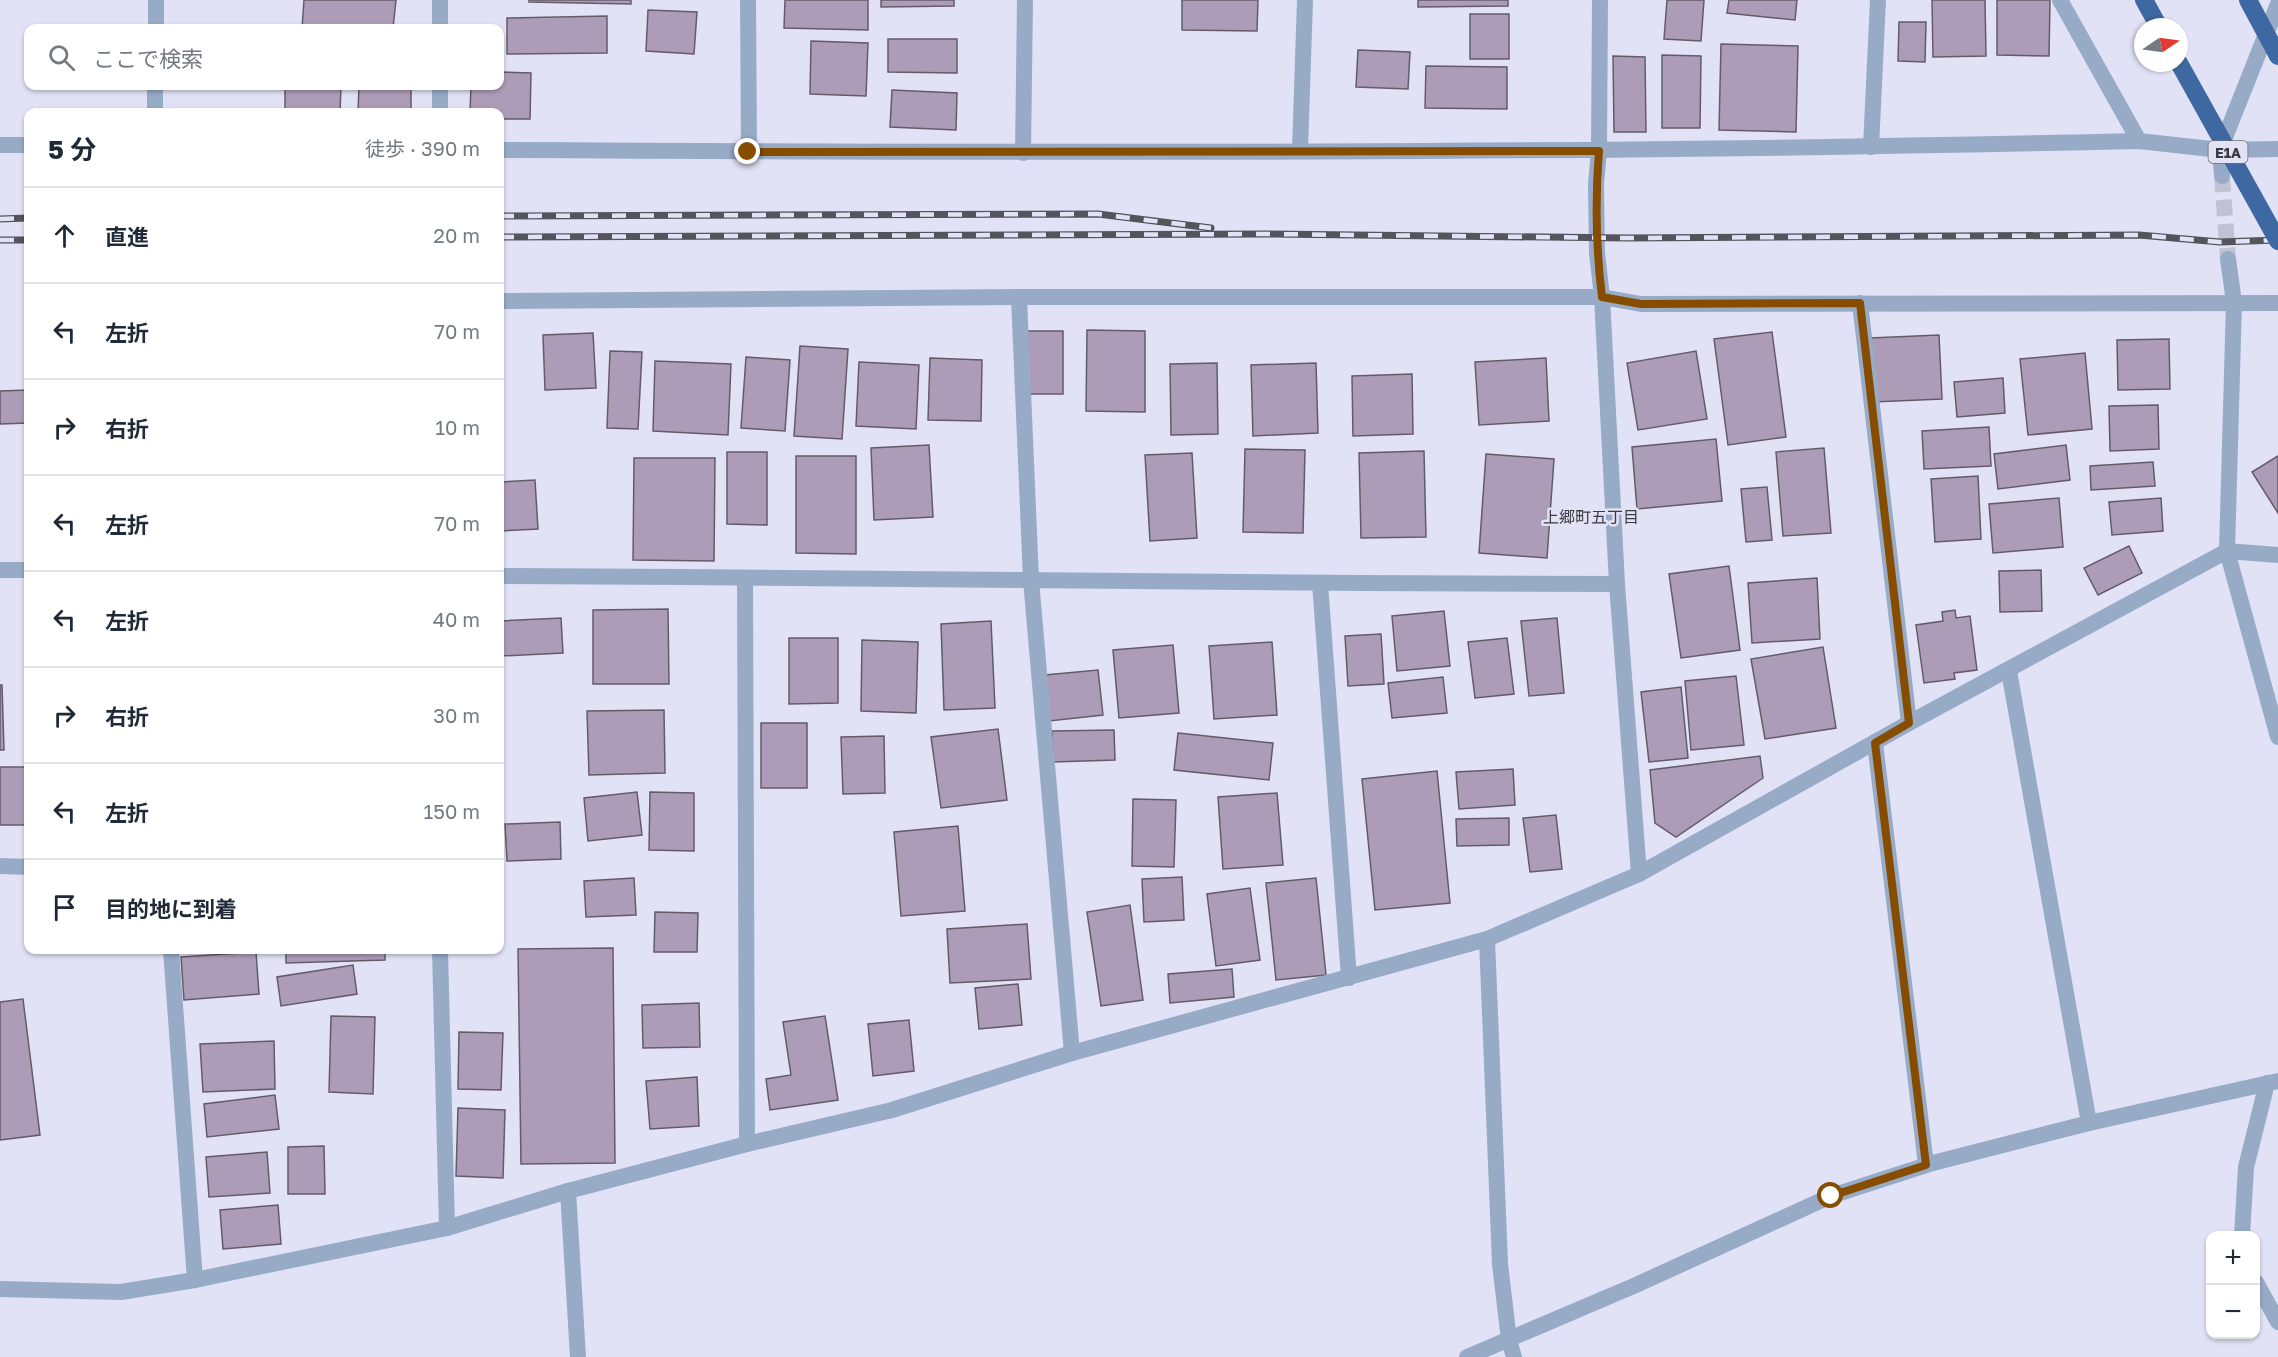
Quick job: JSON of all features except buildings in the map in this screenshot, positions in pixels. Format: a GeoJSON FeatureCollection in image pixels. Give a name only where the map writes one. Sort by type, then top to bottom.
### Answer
{"type":"FeatureCollection","features":[{"type":"Feature","properties":{"kind":"highway"},"geometry":{"type":"LineString","coordinates":[[2144,0],[2154,18]]}},
{"type":"Feature","properties":{"kind":"highway"},"geometry":{"type":"LineString","coordinates":[[2248,0],[2278,56]]}},
{"type":"Feature","properties":{"kind":"highway","name":"E1A"},"geometry":{"type":"LineString","coordinates":[[2184,72],[2278,241]]}},
{"type":"Feature","properties":{"kind":"street"},"geometry":{"type":"LineString","coordinates":[[156,0],[156,24]]}},
{"type":"Feature","properties":{"kind":"street"},"geometry":{"type":"LineString","coordinates":[[440,0],[440,24]]}},
{"type":"Feature","properties":{"kind":"street"},"geometry":{"type":"LineString","coordinates":[[748,0],[748,152]]}},
{"type":"Feature","properties":{"kind":"street"},"geometry":{"type":"LineString","coordinates":[[1023,153],[1025,0]]}},
{"type":"Feature","properties":{"kind":"street"},"geometry":{"type":"LineString","coordinates":[[1300,150],[1305,0]]}},
{"type":"Feature","properties":{"kind":"street"},"geometry":{"type":"LineString","coordinates":[[1600,0],[1599,151],[1596,184],[1597,253],[1602,297],[1617,584],[1639,874]]}},
{"type":"Feature","properties":{"kind":"street"},"geometry":{"type":"LineString","coordinates":[[1871,147],[1878,0]]}},
{"type":"Feature","properties":{"kind":"street"},"geometry":{"type":"LineString","coordinates":[[2060,0],[2139,141]]}},
{"type":"Feature","properties":{"kind":"street"},"geometry":{"type":"LineString","coordinates":[[2222,176],[2220,150],[2278,4]]}},
{"type":"Feature","properties":{"kind":"street"},"geometry":{"type":"LineString","coordinates":[[155,90],[155,108]]}},
{"type":"Feature","properties":{"kind":"street"},"geometry":{"type":"LineString","coordinates":[[440,90],[440,108]]}},
{"type":"Feature","properties":{"kind":"street"},"geometry":{"type":"LineString","coordinates":[[504,150],[1023,153],[1300,150],[1599,151],[2139,141],[2220,150],[2278,149]]}},
{"type":"Feature","properties":{"kind":"street"},"geometry":{"type":"LineString","coordinates":[[0,145],[24,145]]}},
{"type":"Feature","properties":{"kind":"street"},"geometry":{"type":"LineString","coordinates":[[2228,259],[2234,302],[2227,551],[2278,737]]}},
{"type":"Feature","properties":{"kind":"street"},"geometry":{"type":"LineString","coordinates":[[1019,297],[1031,580],[1072,1053]]}},
{"type":"Feature","properties":{"kind":"street"},"geometry":{"type":"LineString","coordinates":[[504,301],[1019,297],[1602,297],[1641,304],[2278,303]]}},
{"type":"Feature","properties":{"kind":"street"},"geometry":{"type":"LineString","coordinates":[[1860,303],[1909,723]]}},
{"type":"Feature","properties":{"kind":"street"},"geometry":{"type":"LineString","coordinates":[[0,1289],[121,1292],[195,1280],[447,1228],[568,1191],[747,1144],[892,1110],[1072,1053],[1487,939],[1639,874],[1909,723],[2010,671],[2227,551],[2278,555]]}},
{"type":"Feature","properties":{"kind":"street"},"geometry":{"type":"LineString","coordinates":[[0,570],[24,570]]}},
{"type":"Feature","properties":{"kind":"street"},"geometry":{"type":"LineString","coordinates":[[504,576],[1617,584]]}},
{"type":"Feature","properties":{"kind":"street"},"geometry":{"type":"LineString","coordinates":[[744,578],[747,1144]]}},
{"type":"Feature","properties":{"kind":"street"},"geometry":{"type":"LineString","coordinates":[[1320,583],[1348,978]]}},
{"type":"Feature","properties":{"kind":"street"},"geometry":{"type":"LineString","coordinates":[[2010,671],[2089,1123]]}},
{"type":"Feature","properties":{"kind":"street"},"geometry":{"type":"LineString","coordinates":[[1875,743],[1926,1165]]}},
{"type":"Feature","properties":{"kind":"street"},"geometry":{"type":"LineString","coordinates":[[0,866],[24,867]]}},
{"type":"Feature","properties":{"kind":"street"},"geometry":{"type":"LineString","coordinates":[[1487,939],[1500,1264],[1509,1340],[1514,1357]]}},
{"type":"Feature","properties":{"kind":"street"},"geometry":{"type":"LineString","coordinates":[[171,954],[195,1280]]}},
{"type":"Feature","properties":{"kind":"street"},"geometry":{"type":"LineString","coordinates":[[440,954],[447,1228]]}},
{"type":"Feature","properties":{"kind":"street"},"geometry":{"type":"LineString","coordinates":[[1467,1357],[1831,1196],[1926,1165],[2089,1123],[2273,1082]]}},
{"type":"Feature","properties":{"kind":"street"},"geometry":{"type":"LineString","coordinates":[[2242,1231],[2246,1167],[2273,1082]]}},
{"type":"Feature","properties":{"kind":"street"},"geometry":{"type":"LineString","coordinates":[[568,1191],[578,1357]]}},
{"type":"Feature","properties":{"kind":"street"},"geometry":{"type":"LineString","coordinates":[[2258,1285],[2278,1322]]}},
{"type":"Feature","properties":{"kind":"tunnel"},"geometry":{"type":"LineString","coordinates":[[2222,176],[2228,259]]}},
{"type":"Feature","properties":{"kind":"railway"},"geometry":{"type":"LineString","coordinates":[[504,216],[1098,214],[1211,228]]}},
{"type":"Feature","properties":{"kind":"railway"},"geometry":{"type":"LineString","coordinates":[[0,219],[24,218]]}},
{"type":"Feature","properties":{"kind":"railway"},"geometry":{"type":"LineString","coordinates":[[504,237],[1264,234],[1627,238],[2139,235],[2220,242],[2278,240]]}},
{"type":"Feature","properties":{"kind":"railway"},"geometry":{"type":"LineString","coordinates":[[0,240],[24,240]]}},
{"type":"Feature","properties":{"kind":"district","name":"上郷町五丁目"},"geometry":{"type":"Point","coordinates":[1591,517]}},
{"type":"Feature","properties":{"kind":"route"},"geometry":{"type":"LineString","coordinates":[[748,152],[1599,151],[1596,184],[1597,253],[1602,297],[1641,304],[1860,303],[1909,723],[1875,743],[1926,1165],[1831,1196]]}}]}
